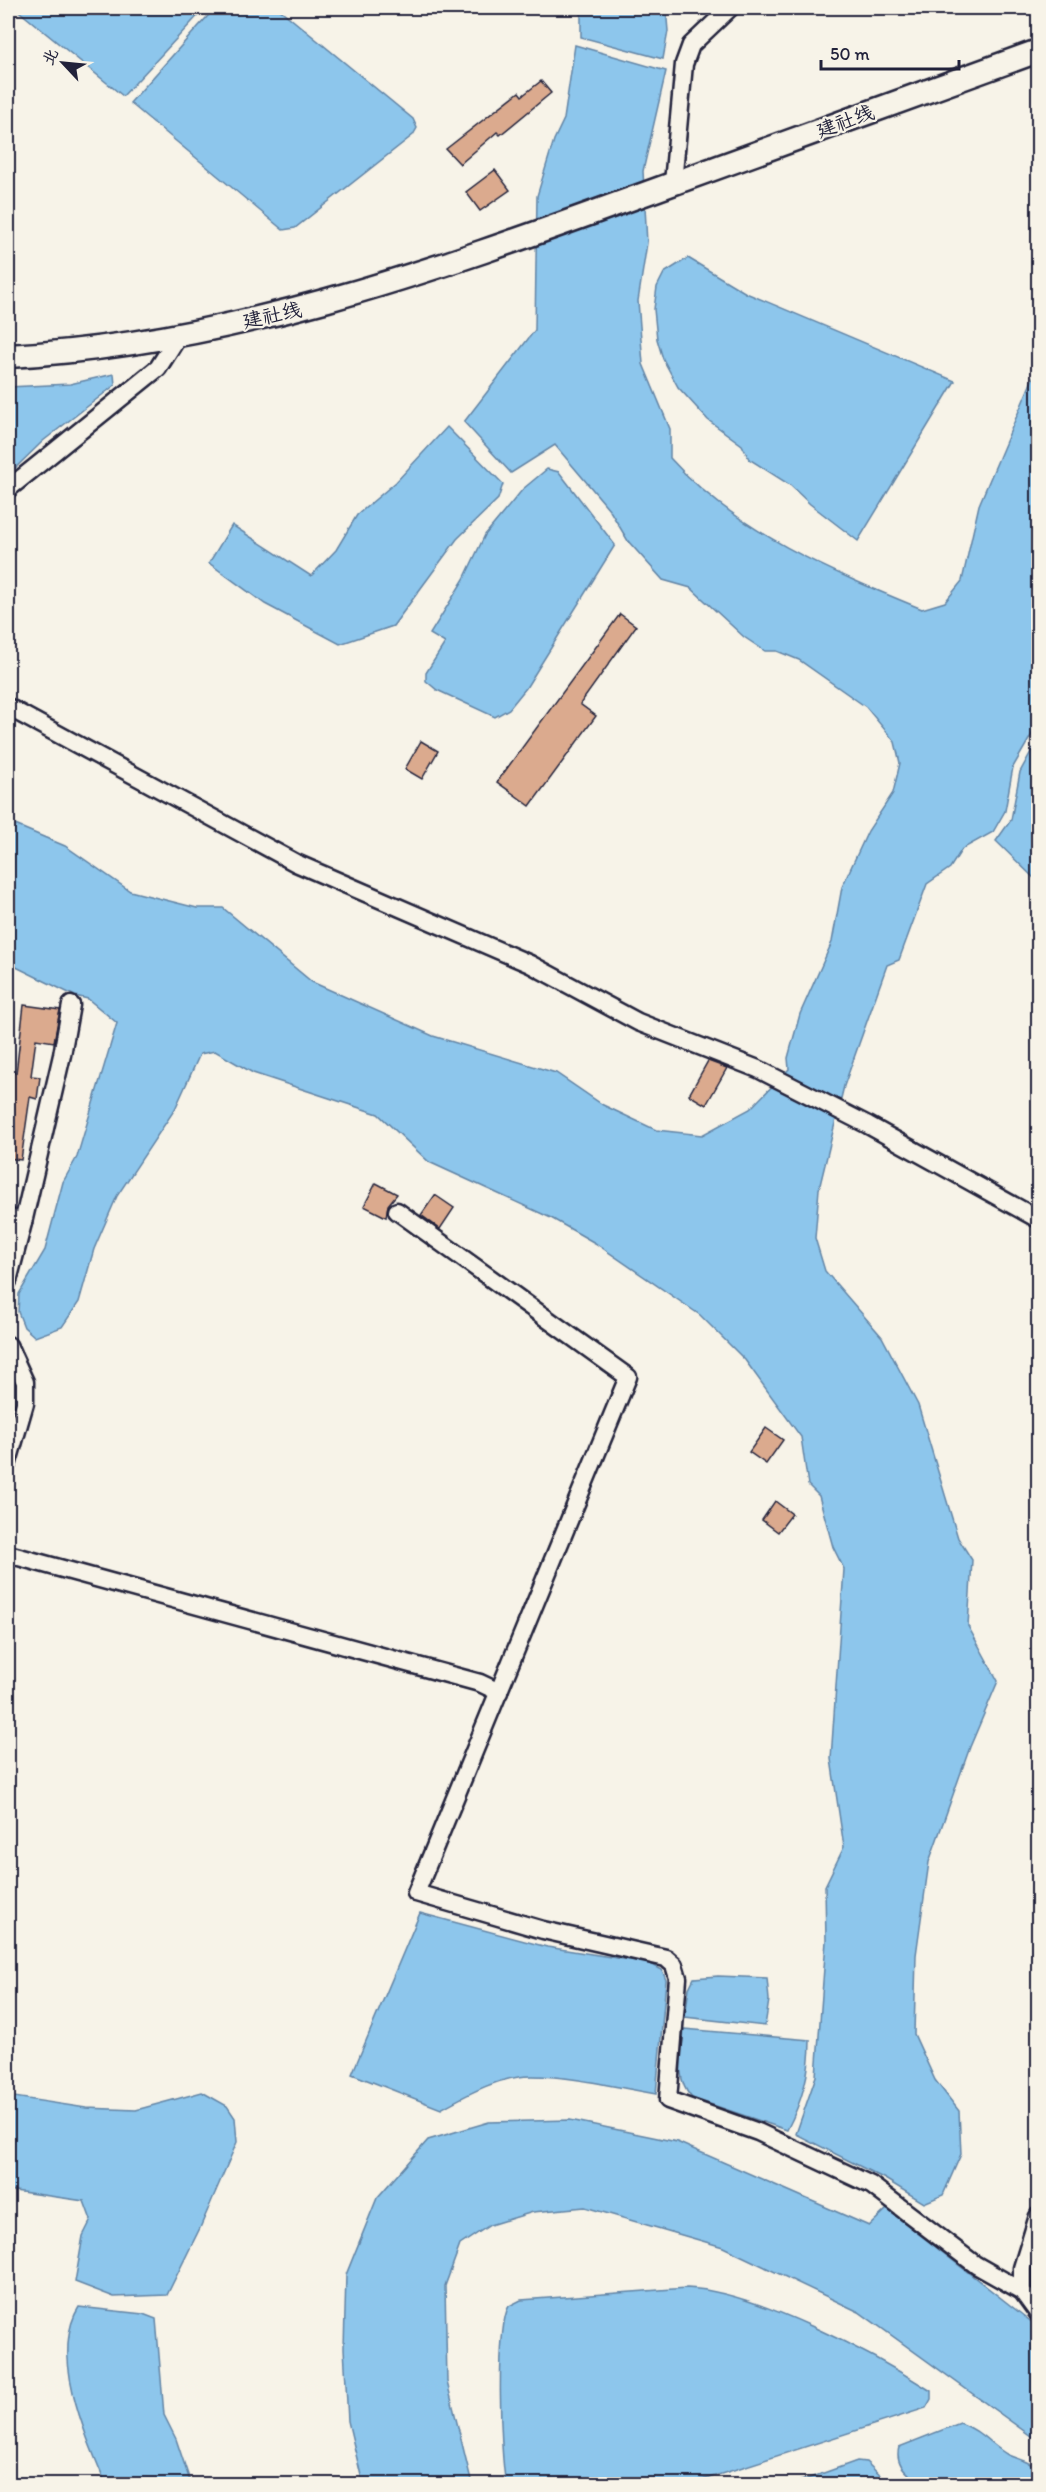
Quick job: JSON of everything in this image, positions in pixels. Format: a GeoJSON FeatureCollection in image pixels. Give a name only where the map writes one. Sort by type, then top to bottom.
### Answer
{"type":"FeatureCollection","features":[{"type":"Feature","properties":{"kind":"main road","name":"建社线"},"geometry":{"type":"LineString","coordinates":[[8,356],[157,340],[316,305],[528,236],[1038,51]]}},
{"type":"Feature","properties":{"kind":"street"},"geometry":{"type":"LineString","coordinates":[[663,187],[684,64],[691,45],[730,8]]}},
{"type":"Feature","properties":{"kind":"street"},"geometry":{"type":"LineString","coordinates":[[8,489],[158,368],[179,335]]}},
{"type":"Feature","properties":{"kind":"street"},"geometry":{"type":"LineString","coordinates":[[8,707],[296,863],[530,964],[638,1022],[758,1069],[868,1125],[1038,1219]]}},
{"type":"Feature","properties":{"kind":"street"},"geometry":{"type":"LineString","coordinates":[[8,1281],[15,1220],[62,1055],[71,1005]]}},
{"type":"Feature","properties":{"kind":"street"},"geometry":{"type":"LineString","coordinates":[[397,1211],[628,1377],[416,1893],[543,1930],[666,1958],[674,1965],[678,1978],[668,2100],[758,2132],[871,2185],[976,2265],[1022,2291],[1038,2313]]}},
{"type":"Feature","properties":{"kind":"street"},"geometry":{"type":"LineString","coordinates":[[8,1345],[25,1382],[25,1403],[8,1462]]}},
{"type":"Feature","properties":{"kind":"street"},"geometry":{"type":"LineString","coordinates":[[8,1554],[480,1683],[499,1692]]}},
{"type":"Feature","properties":{"kind":"street"},"geometry":{"type":"LineString","coordinates":[[1022,2291],[1022,2268],[1038,2216]]}},
{"type":"Feature","properties":{"kind":"water"},"geometry":{"type":"Polygon","coordinates":[[[15,8],[205,8],[123,96],[15,8]]]}},
{"type":"Feature","properties":{"kind":"water"},"geometry":{"type":"Polygon","coordinates":[[[215,8],[278,8],[413,119],[417,128],[413,135],[295,228],[283,230],[130,103],[215,8]]]}},
{"type":"Feature","properties":{"kind":"water"},"geometry":{"type":"Polygon","coordinates":[[[581,8],[666,8],[668,31],[663,59],[581,37],[581,8]]]}},
{"type":"Feature","properties":{"kind":"water"},"geometry":{"type":"Polygon","coordinates":[[[575,45],[666,71],[643,171],[647,243],[638,301],[643,364],[670,429],[670,458],[696,484],[755,529],[820,564],[922,609],[945,602],[962,581],[979,505],[1038,366],[1038,724],[1013,767],[1005,811],[993,832],[962,849],[950,868],[927,884],[899,960],[887,965],[844,1086],[819,1189],[815,1238],[825,1271],[882,1337],[918,1405],[958,1538],[972,1560],[968,1626],[998,1681],[970,1747],[929,1862],[916,1955],[914,2034],[935,2080],[959,2111],[961,2154],[943,2195],[924,2203],[885,2179],[796,2134],[816,2076],[826,1941],[825,1886],[844,1847],[831,1759],[844,1569],[833,1547],[819,1496],[808,1485],[801,1437],[745,1360],[700,1315],[595,1243],[551,1218],[429,1162],[378,1114],[253,1073],[215,1051],[200,1054],[175,1109],[117,1196],[94,1249],[79,1302],[62,1327],[35,1337],[24,1327],[18,1312],[19,1294],[45,1250],[63,1182],[77,1157],[117,1023],[88,999],[75,996],[8,963],[8,822],[65,846],[130,891],[197,908],[223,908],[312,982],[433,1036],[556,1073],[603,1105],[656,1130],[702,1135],[750,1109],[789,1069],[788,1058],[800,1014],[832,942],[842,887],[868,831],[893,793],[900,763],[895,742],[866,707],[799,660],[777,651],[765,651],[744,637],[691,588],[663,580],[628,541],[609,509],[555,445],[511,473],[464,422],[535,330],[537,196],[554,140],[564,119],[575,45]]]}},
{"type":"Feature","properties":{"kind":"water"},"geometry":{"type":"Polygon","coordinates":[[[688,258],[746,293],[955,381],[858,541],[810,504],[790,485],[749,459],[742,445],[708,420],[678,387],[663,359],[657,339],[654,309],[657,287],[664,273],[688,258]]]}},
{"type":"Feature","properties":{"kind":"water"},"geometry":{"type":"Polygon","coordinates":[[[114,374],[115,385],[43,441],[8,475],[8,387],[70,384],[114,374]]]}},
{"type":"Feature","properties":{"kind":"water"},"geometry":{"type":"Polygon","coordinates":[[[447,427],[503,484],[498,499],[457,539],[393,626],[340,644],[265,604],[209,563],[232,525],[311,576],[336,550],[357,515],[396,482],[447,427]]]}},
{"type":"Feature","properties":{"kind":"water"},"geometry":{"type":"Polygon","coordinates":[[[547,469],[559,472],[615,545],[526,688],[509,709],[495,717],[437,690],[426,681],[426,673],[445,643],[430,634],[464,579],[485,535],[523,489],[547,469]]]}},
{"type":"Feature","properties":{"kind":"water"},"geometry":{"type":"Polygon","coordinates":[[[1038,739],[1038,882],[996,841],[1011,820],[1020,772],[1038,739]]]}},
{"type":"Feature","properties":{"kind":"water"},"geometry":{"type":"Polygon","coordinates":[[[420,1913],[547,1947],[649,1963],[662,1970],[666,1980],[656,2094],[594,2082],[532,2076],[496,2082],[441,2109],[352,2074],[420,1913]]]}},
{"type":"Feature","properties":{"kind":"water"},"geometry":{"type":"Polygon","coordinates":[[[718,1976],[767,1978],[769,2000],[765,2026],[685,2017],[689,1988],[694,1978],[718,1976]]]}},
{"type":"Feature","properties":{"kind":"water"},"geometry":{"type":"Polygon","coordinates":[[[684,2029],[810,2040],[809,2064],[804,2087],[787,2130],[692,2098],[686,2091],[681,2074],[684,2029]]]}},
{"type":"Feature","properties":{"kind":"water"},"geometry":{"type":"Polygon","coordinates":[[[202,2092],[227,2106],[235,2118],[237,2142],[200,2228],[167,2295],[114,2297],[75,2282],[83,2236],[91,2220],[84,2201],[8,2190],[8,2096],[86,2108],[136,2110],[202,2092]]]}},
{"type":"Feature","properties":{"kind":"water"},"geometry":{"type":"Polygon","coordinates":[[[570,2120],[677,2142],[869,2226],[887,2209],[1038,2327],[1038,2441],[859,2312],[723,2247],[585,2207],[533,2212],[490,2225],[460,2245],[445,2286],[447,2382],[472,2484],[363,2484],[348,2421],[344,2348],[346,2275],[377,2198],[428,2140],[489,2122],[570,2120]]]}},
{"type":"Feature","properties":{"kind":"water"},"geometry":{"type":"Polygon","coordinates":[[[687,2288],[745,2300],[813,2327],[907,2376],[931,2391],[931,2399],[926,2408],[690,2484],[506,2484],[501,2420],[501,2364],[502,2339],[509,2306],[521,2300],[687,2288]]]}},
{"type":"Feature","properties":{"kind":"water"},"geometry":{"type":"Polygon","coordinates":[[[79,2307],[143,2314],[156,2319],[164,2415],[176,2439],[191,2484],[106,2484],[81,2420],[69,2371],[68,2348],[71,2326],[79,2307]]]}},
{"type":"Feature","properties":{"kind":"water"},"geometry":{"type":"Polygon","coordinates":[[[960,2423],[974,2430],[1008,2455],[1035,2466],[1038,2469],[1038,2484],[920,2484],[900,2464],[899,2447],[960,2423]]]}},
{"type":"Feature","properties":{"kind":"water"},"geometry":{"type":"Polygon","coordinates":[[[857,2461],[866,2462],[889,2484],[793,2484],[857,2461]]]}},
{"type":"Feature","properties":{"kind":"building"},"geometry":{"type":"Polygon","coordinates":[[[541,81],[551,93],[500,135],[497,132],[460,164],[446,149],[519,92],[522,96],[541,81]]]}},
{"type":"Feature","properties":{"kind":"building"},"geometry":{"type":"Polygon","coordinates":[[[495,170],[510,190],[480,211],[466,192],[495,170]]]}},
{"type":"Feature","properties":{"kind":"building"},"geometry":{"type":"Polygon","coordinates":[[[620,614],[636,626],[580,704],[596,716],[530,806],[497,782],[620,614]]]}},
{"type":"Feature","properties":{"kind":"building"},"geometry":{"type":"Polygon","coordinates":[[[421,741],[438,751],[422,779],[405,769],[421,741]]]}},
{"type":"Feature","properties":{"kind":"building"},"geometry":{"type":"Polygon","coordinates":[[[24,1005],[60,1010],[54,1042],[36,1039],[31,1076],[40,1077],[37,1099],[30,1097],[21,1160],[8,1158],[8,1089],[11,1072],[16,1073],[24,1005]]]}},
{"type":"Feature","properties":{"kind":"building"},"geometry":{"type":"Polygon","coordinates":[[[708,1061],[727,1068],[706,1105],[689,1095],[708,1061]]]}},
{"type":"Feature","properties":{"kind":"building"},"geometry":{"type":"Polygon","coordinates":[[[376,1183],[397,1194],[388,1205],[386,1217],[364,1206],[376,1183]]]}},
{"type":"Feature","properties":{"kind":"building"},"geometry":{"type":"Polygon","coordinates":[[[435,1195],[454,1208],[440,1229],[421,1215],[435,1195]]]}},
{"type":"Feature","properties":{"kind":"building"},"geometry":{"type":"Polygon","coordinates":[[[766,1428],[783,1440],[766,1464],[749,1452],[766,1428]]]}},
{"type":"Feature","properties":{"kind":"building"},"geometry":{"type":"Polygon","coordinates":[[[775,1501],[792,1514],[778,1532],[762,1520],[775,1501]]]}}]}
